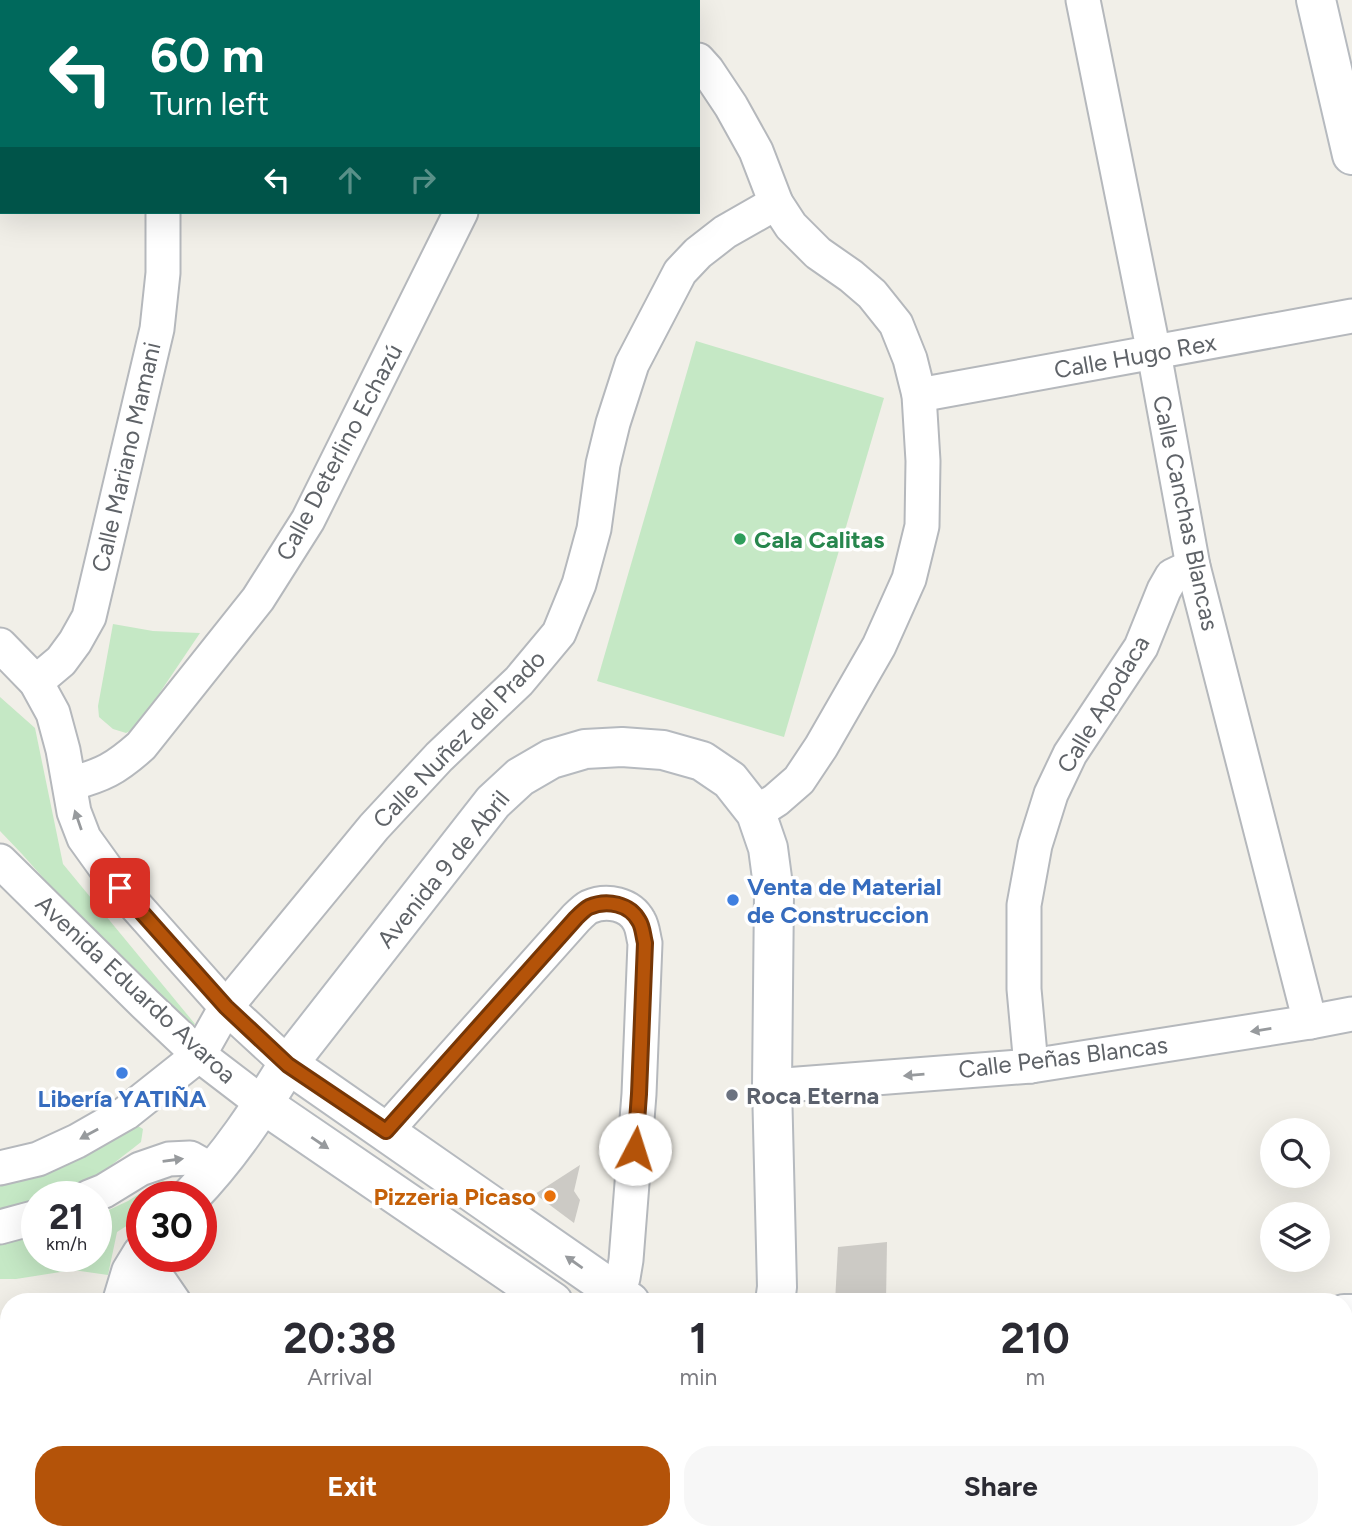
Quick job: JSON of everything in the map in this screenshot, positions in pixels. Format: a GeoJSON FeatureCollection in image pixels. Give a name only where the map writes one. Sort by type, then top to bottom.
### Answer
{"type":"FeatureCollection","features":[{"type":"Feature","properties":{"kind":"main road"},"geometry":{"type":"LineString","coordinates":[[1316,0],[1340,52],[1352,155]]}},
{"type":"Feature","properties":{"kind":"main road","name":"Avenida 9 de Abril"},"geometry":{"type":"LineString","coordinates":[[205,1181],[263,1104],[288,1065],[493,802],[520,778],[551,759],[585,749],[622,747],[663,750],[702,761],[730,780],[756,813],[768,848],[774,893],[772,1086],[776,1293]]}},
{"type":"Feature","properties":{"kind":"main road","name":"Avenida Eduardo Avaroa"},"geometry":{"type":"LineString","coordinates":[[288,1065],[619,1293]]}},
{"type":"Feature","properties":{"kind":"main road","name":"Avenida Eduardo Avaroa"},"geometry":{"type":"LineString","coordinates":[[263,1104],[540,1293]]}},
{"type":"Feature","properties":{"kind":"street","name":"Calle Canchas Blancas"},"geometry":{"type":"LineString","coordinates":[[1083,0],[1154,352],[1193,566],[1310,1022]]}},
{"type":"Feature","properties":{"kind":"street"},"geometry":{"type":"LineString","coordinates":[[700,62],[731,106],[756,151],[776,203],[791,226],[818,253],[872,294],[896,324],[910,359],[919,395],[923,461],[922,526],[909,579],[879,646],[821,747],[799,780],[756,813]]}},
{"type":"Feature","properties":{"kind":"street","name":"Calle Nuñez del Prado"},"geometry":{"type":"LineString","coordinates":[[199,1055],[226,1007],[374,827],[439,757],[519,681],[559,633],[579,584],[594,529],[610,433],[632,363],[680,272],[698,253],[725,232],[776,203]]}},
{"type":"Feature","properties":{"kind":"street","name":"Calle Deterlino Echazú"},"geometry":{"type":"LineString","coordinates":[[70,784],[99,776],[120,765],[141,746],[258,599],[308,520],[460,214]]}},
{"type":"Feature","properties":{"kind":"street","name":"Calle Mariano Mamani"},"geometry":{"type":"LineString","coordinates":[[36,682],[61,661],[89,617],[157,329],[172,215]]}},
{"type":"Feature","properties":{"kind":"street","name":"Calle Hugo Rex"},"geometry":{"type":"LineString","coordinates":[[919,395],[1352,316]]}},
{"type":"Feature","properties":{"kind":"street","name":"Calle Apodaca"},"geometry":{"type":"LineString","coordinates":[[1031,1066],[1024,989],[1024,905],[1035,845],[1051,794],[1070,754],[1141,647],[1172,576],[1193,566]]}},
{"type":"Feature","properties":{"kind":"street","name":"Avenida Eduardo Avaroa"},"geometry":{"type":"LineString","coordinates":[[0,645],[36,682],[52,713],[70,784],[74,812],[84,838],[120,888],[226,1007],[288,1065]]}},
{"type":"Feature","properties":{"kind":"street","name":"Avenida Eduardo Avaroa"},"geometry":{"type":"LineString","coordinates":[[0,861],[199,1055],[263,1104]]}},
{"type":"Feature","properties":{"kind":"street"},"geometry":{"type":"LineString","coordinates":[[386,1131],[576,918],[589,907],[603,903],[619,904],[632,911],[641,923],[645,943],[639,1094],[623,1293]]}},
{"type":"Feature","properties":{"kind":"street","name":"Calle Peñas Blancas"},"geometry":{"type":"LineString","coordinates":[[772,1086],[1031,1066],[1352,1014]]}},
{"type":"Feature","properties":{"kind":"street"},"geometry":{"type":"LineString","coordinates":[[0,1168],[38,1159],[77,1141],[126,1113],[199,1055]]}},
{"type":"Feature","properties":{"kind":"street"},"geometry":{"type":"LineString","coordinates":[[112,1186],[140,1169],[169,1159],[190,1158],[202,1181]]}},
{"type":"Feature","properties":{"kind":"street"},"geometry":{"type":"LineString","coordinates":[[0,1227],[21,1221]]}},
{"type":"Feature","properties":{"kind":"street"},"geometry":{"type":"LineString","coordinates":[[131,1276],[161,1283],[168,1293]]}},
{"type":"Feature","properties":{"kind":"green space","name":"Cala Calitas"},"geometry":{"type":"Polygon","coordinates":[[[696,341],[884,398],[784,737],[597,681],[696,341]]]}},
{"type":"Feature","properties":{"kind":"green space"},"geometry":{"type":"Polygon","coordinates":[[[113,624],[153,631],[200,633],[136,728],[126,733],[113,729],[99,717],[98,706],[113,624]]]}},
{"type":"Feature","properties":{"kind":"green space"},"geometry":{"type":"Polygon","coordinates":[[[0,697],[35,728],[63,864],[195,1024],[184,1036],[0,831],[0,697]]]}},
{"type":"Feature","properties":{"kind":"green space"},"geometry":{"type":"Polygon","coordinates":[[[133,1123],[143,1129],[141,1142],[88,1181],[21,1181],[21,1204],[0,1209],[0,1183],[133,1123]]]}},
{"type":"Feature","properties":{"kind":"green space"},"geometry":{"type":"Polygon","coordinates":[[[126,1202],[126,1226],[117,1232],[112,1256],[112,1208],[126,1202]]]}},
{"type":"Feature","properties":{"kind":"green space"},"geometry":{"type":"Polygon","coordinates":[[[21,1234],[21,1272],[60,1272],[0,1279],[0,1244],[3,1237],[21,1234]]]}},
{"type":"Feature","properties":{"kind":"green space"},"geometry":{"type":"Polygon","coordinates":[[[87,1272],[109,1272],[108,1275],[87,1272]]]}},
{"type":"Feature","properties":{"kind":"building"},"geometry":{"type":"Polygon","coordinates":[[[580,1165],[574,1191],[580,1200],[574,1223],[535,1194],[580,1165]]]}},
{"type":"Feature","properties":{"kind":"building"},"geometry":{"type":"Polygon","coordinates":[[[887,1242],[886,1293],[835,1293],[838,1247],[887,1242]]]}},
{"type":"Feature","properties":{"kind":"place","name":"Cala Calitas"},"geometry":{"type":"Point","coordinates":[740,539]}},
{"type":"Feature","properties":{"kind":"place","name":"Venta de Material de Construccion"},"geometry":{"type":"Point","coordinates":[733,900]}},
{"type":"Feature","properties":{"kind":"place","name":"Libería YATIÑA"},"geometry":{"type":"Point","coordinates":[122,1073]}},
{"type":"Feature","properties":{"kind":"place","name":"Roca Eterna"},"geometry":{"type":"Point","coordinates":[732,1095]}},
{"type":"Feature","properties":{"kind":"place","name":"Pizzeria Picaso"},"geometry":{"type":"Point","coordinates":[550,1196]}},
{"type":"Feature","properties":{"kind":"route"},"geometry":{"type":"LineString","coordinates":[[120,888],[226,1007],[288,1065],[386,1131],[576,918],[589,907],[603,903],[619,904],[632,911],[641,923],[645,943],[635,1149]]}}]}
